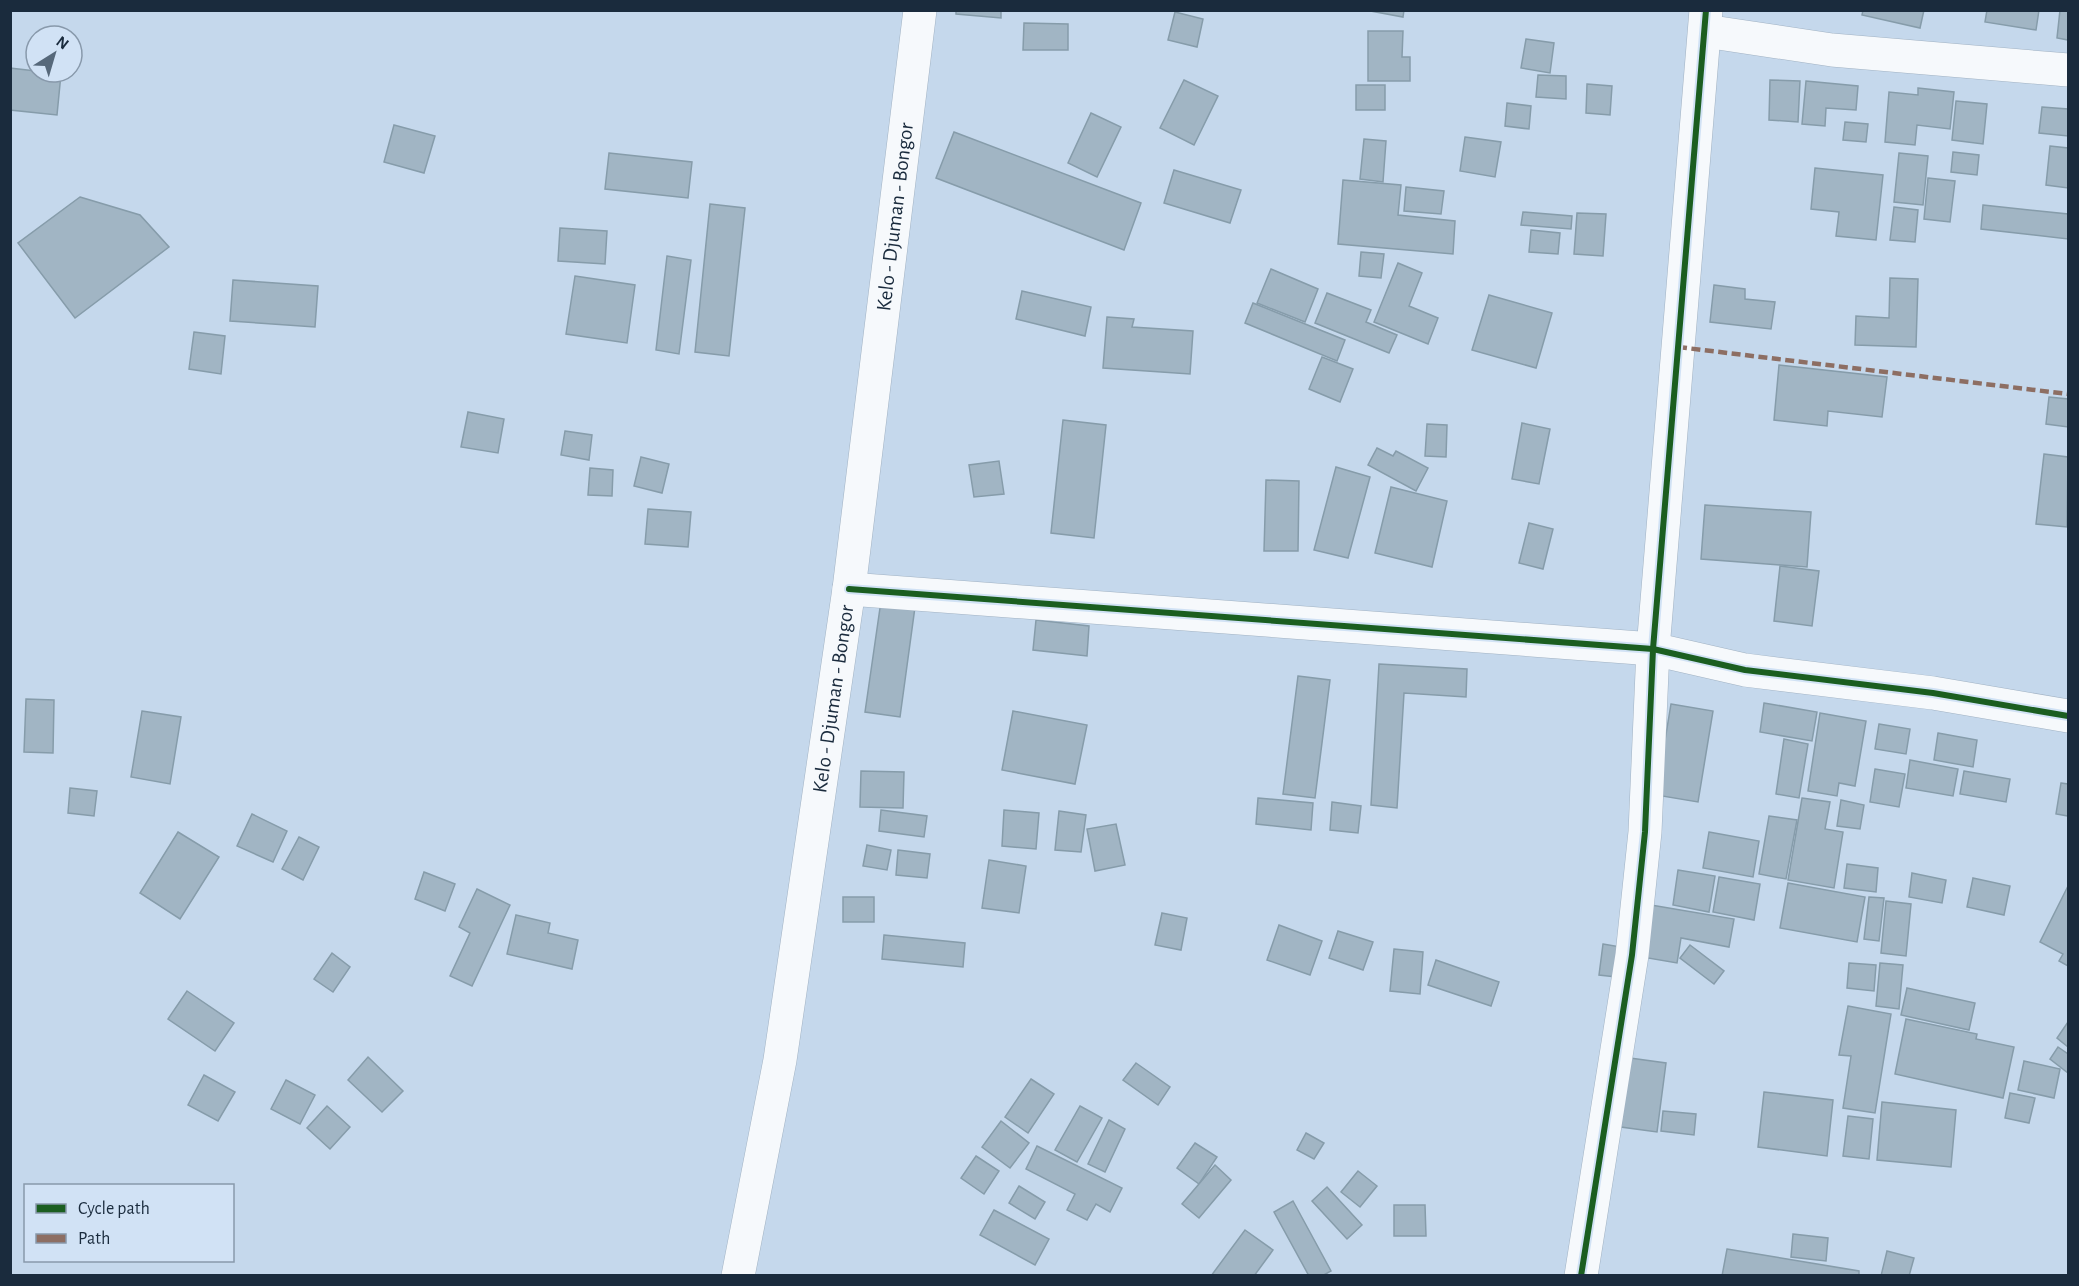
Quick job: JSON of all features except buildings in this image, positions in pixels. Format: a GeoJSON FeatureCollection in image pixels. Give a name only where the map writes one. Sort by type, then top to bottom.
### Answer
{"type":"FeatureCollection","features":[{"type":"Feature","properties":{"kind":"main road","name":"Kelo - Djuman - Bongor"},"geometry":{"type":"LineString","coordinates":[[738,1275],[780,1060],[849,589],[920,10]]}},
{"type":"Feature","properties":{"kind":"main road"},"geometry":{"type":"LineString","coordinates":[[1581,1275],[1632,955],[1645,832],[1653,649],[1705,21],[1832,50],[2068,70]]}},
{"type":"Feature","properties":{"kind":"main road"},"geometry":{"type":"LineString","coordinates":[[849,589],[1653,649],[1745,670],[1933,693],[2068,716]]}},
{"type":"Feature","properties":{"kind":"marked path"},"geometry":{"type":"LineString","coordinates":[[1678,347],[2068,394]]}},
{"type":"Feature","properties":{"kind":"cycle path"},"geometry":{"type":"LineString","coordinates":[[1581,1276],[1632,955],[1645,832],[1653,649],[1706,10]]}},
{"type":"Feature","properties":{"kind":"cycle path"},"geometry":{"type":"LineString","coordinates":[[849,589],[1653,649],[1745,670],[1933,693],[2068,716]]}}]}
